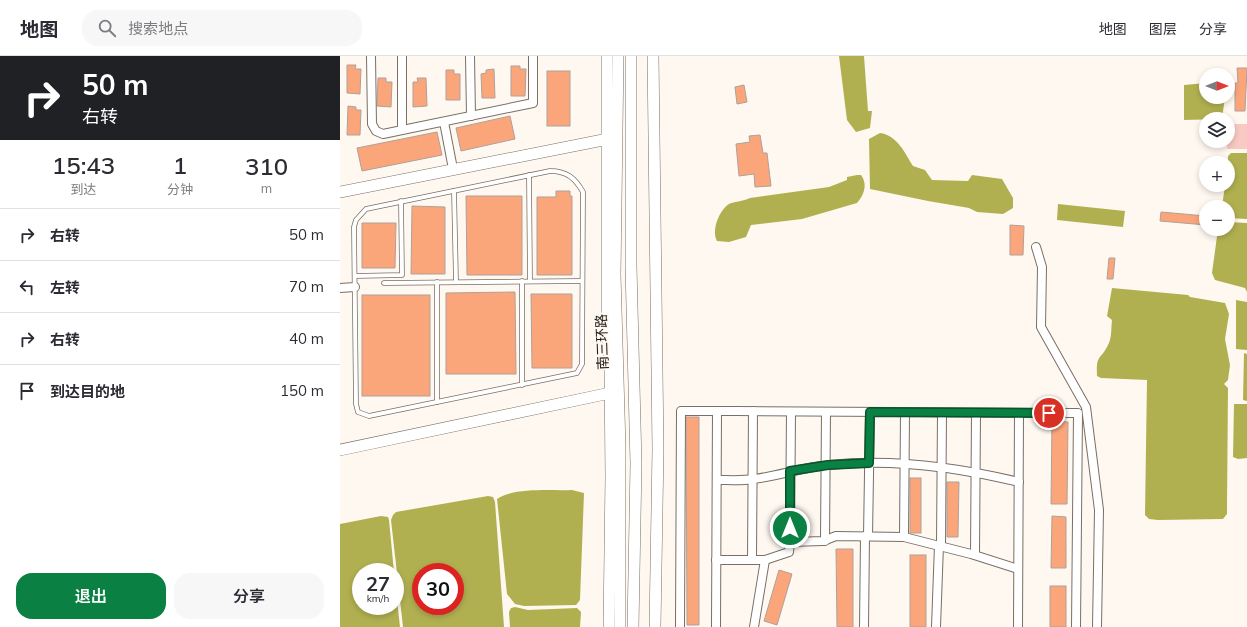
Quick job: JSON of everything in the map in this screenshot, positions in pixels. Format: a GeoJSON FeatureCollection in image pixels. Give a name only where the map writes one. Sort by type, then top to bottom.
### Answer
{"type":"FeatureCollection","features":[{"type":"Feature","properties":{"kind":"street"},"geometry":{"type":"LineString","coordinates":[[371,56],[372,124],[376,131],[382,134],[533,103],[533,56]]}},
{"type":"Feature","properties":{"kind":"street"},"geometry":{"type":"LineString","coordinates":[[402,56],[402,130]]}},
{"type":"Feature","properties":{"kind":"street"},"geometry":{"type":"LineString","coordinates":[[470,56],[471,116]]}},
{"type":"Feature","properties":{"kind":"street"},"geometry":{"type":"LineString","coordinates":[[607,56],[608,138],[606,311],[610,393],[609,627]]}},
{"type":"Feature","properties":{"kind":"street","name":"南三环路"},"geometry":{"type":"LineString","coordinates":[[618,56],[615,275],[620,448],[620,627]]}},
{"type":"Feature","properties":{"kind":"street"},"geometry":{"type":"LineString","coordinates":[[631,56],[631,267],[636,464],[633,627]]}},
{"type":"Feature","properties":{"kind":"street"},"geometry":{"type":"LineString","coordinates":[[653,56],[658,449],[655,627]]}},
{"type":"Feature","properties":{"kind":"street"},"geometry":{"type":"LineString","coordinates":[[444,122],[454,169]]}},
{"type":"Feature","properties":{"kind":"street"},"geometry":{"type":"LineString","coordinates":[[340,192],[608,138]]}},
{"type":"Feature","properties":{"kind":"street"},"geometry":{"type":"LineString","coordinates":[[1036,247],[1042,267],[1041,327],[1086,407],[1099,510],[1097,627]]}},
{"type":"Feature","properties":{"kind":"street"},"geometry":{"type":"LineString","coordinates":[[340,288],[355,288]]}},
{"type":"Feature","properties":{"kind":"street"},"geometry":{"type":"LineString","coordinates":[[340,450],[610,393]]}},
{"type":"Feature","properties":{"kind":"street"},"geometry":{"type":"LineString","coordinates":[[716,627],[717,411]]}},
{"type":"Feature","properties":{"kind":"street"},"geometry":{"type":"LineString","coordinates":[[680,627],[682,412],[717,411],[1078,413],[1076,627]]}},
{"type":"Feature","properties":{"kind":"street"},"geometry":{"type":"LineString","coordinates":[[752,559],[754,479],[753,411]]}},
{"type":"Feature","properties":{"kind":"street"},"geometry":{"type":"LineString","coordinates":[[716,560],[764,560],[790,552],[790,412]]}},
{"type":"Feature","properties":{"kind":"street"},"geometry":{"type":"LineString","coordinates":[[825,541],[826,412]]}},
{"type":"Feature","properties":{"kind":"street"},"geometry":{"type":"LineString","coordinates":[[864,627],[870,412]]}},
{"type":"Feature","properties":{"kind":"street"},"geometry":{"type":"LineString","coordinates":[[904,537],[905,412]]}},
{"type":"Feature","properties":{"kind":"street"},"geometry":{"type":"LineString","coordinates":[[936,627],[940,545],[942,412]]}},
{"type":"Feature","properties":{"kind":"street"},"geometry":{"type":"LineString","coordinates":[[976,413],[976,555]]}},
{"type":"Feature","properties":{"kind":"street"},"geometry":{"type":"LineString","coordinates":[[1018,627],[1020,413]]}},
{"type":"Feature","properties":{"kind":"street"},"geometry":{"type":"LineString","coordinates":[[717,480],[754,479],[826,465],[869,463],[942,467],[976,472],[1019,482]]}},
{"type":"Feature","properties":{"kind":"street"},"geometry":{"type":"LineString","coordinates":[[790,542],[825,541],[836,536],[904,537],[976,555],[1018,569]]}},
{"type":"Feature","properties":{"kind":"street"},"geometry":{"type":"LineString","coordinates":[[754,627],[764,560]]}},
{"type":"Feature","properties":{"kind":"lane"},"geometry":{"type":"LineString","coordinates":[[559,171],[575,179],[583,192],[582,364],[580,369],[571,375],[369,416],[358,412],[356,404],[354,276],[354,227],[356,220],[366,209],[529,175],[559,171]]}},
{"type":"Feature","properties":{"kind":"lane"},"geometry":{"type":"LineString","coordinates":[[529,175],[530,281]]}},
{"type":"Feature","properties":{"kind":"lane"},"geometry":{"type":"LineString","coordinates":[[454,191],[456,282]]}},
{"type":"Feature","properties":{"kind":"lane"},"geometry":{"type":"LineString","coordinates":[[401,202],[402,283]]}},
{"type":"Feature","properties":{"kind":"lane"},"geometry":{"type":"LineString","coordinates":[[354,276],[402,275]]}},
{"type":"Feature","properties":{"kind":"lane"},"geometry":{"type":"LineString","coordinates":[[384,283],[582,281]]}},
{"type":"Feature","properties":{"kind":"lane"},"geometry":{"type":"LineString","coordinates":[[437,282],[437,402]]}},
{"type":"Feature","properties":{"kind":"lane"},"geometry":{"type":"LineString","coordinates":[[522,282],[522,385]]}},
{"type":"Feature","properties":{"kind":"shaded area"},"geometry":{"type":"Polygon","coordinates":[[[839,56],[864,56],[868,111],[872,111],[870,128],[856,132],[847,120],[839,56]]]}},
{"type":"Feature","properties":{"kind":"shaded area"},"geometry":{"type":"Polygon","coordinates":[[[1199,84],[1199,104],[1224,104],[1223,112],[1199,112],[1199,120],[1184,120],[1184,85],[1199,84]]]}},
{"type":"Feature","properties":{"kind":"shaded area"},"geometry":{"type":"Polygon","coordinates":[[[1235,124],[1247,124],[1247,149],[1227,149],[1235,148],[1235,124]]]}},
{"type":"Feature","properties":{"kind":"shaded area"},"geometry":{"type":"Polygon","coordinates":[[[880,133],[886,134],[896,141],[904,150],[913,166],[925,170],[932,180],[968,181],[972,175],[1002,179],[1013,198],[1013,208],[1003,214],[977,212],[969,208],[870,189],[869,139],[880,133]]]}},
{"type":"Feature","properties":{"kind":"shaded area"},"geometry":{"type":"Polygon","coordinates":[[[1231,153],[1247,153],[1247,219],[1235,218],[1235,200],[1223,200],[1224,192],[1235,192],[1235,156],[1228,156],[1231,153]]]}},
{"type":"Feature","properties":{"kind":"shaded area"},"geometry":{"type":"Polygon","coordinates":[[[861,175],[865,186],[862,197],[857,203],[802,219],[751,225],[746,237],[729,242],[717,241],[715,237],[719,216],[729,204],[750,198],[829,187],[847,180],[847,177],[861,175]]]}},
{"type":"Feature","properties":{"kind":"shaded area"},"geometry":{"type":"Polygon","coordinates":[[[1058,204],[1125,211],[1123,227],[1057,220],[1058,204]]]}},
{"type":"Feature","properties":{"kind":"shaded area"},"geometry":{"type":"Polygon","coordinates":[[[1235,222],[1247,223],[1247,292],[1245,288],[1215,280],[1212,273],[1217,236],[1235,236],[1235,222]]]}},
{"type":"Feature","properties":{"kind":"shaded area"},"geometry":{"type":"Polygon","coordinates":[[[1112,288],[1188,295],[1190,297],[1225,303],[1229,314],[1225,339],[1230,365],[1228,380],[1224,384],[1228,388],[1227,514],[1223,519],[1158,520],[1149,519],[1145,515],[1147,380],[1101,378],[1097,376],[1097,364],[1099,358],[1108,345],[1111,336],[1112,320],[1107,316],[1112,288]]]}},
{"type":"Feature","properties":{"kind":"shaded area"},"geometry":{"type":"Polygon","coordinates":[[[1236,300],[1247,302],[1247,350],[1236,349],[1236,300]]]}},
{"type":"Feature","properties":{"kind":"shaded area"},"geometry":{"type":"Polygon","coordinates":[[[1244,353],[1247,354],[1247,401],[1243,400],[1244,353]]]}},
{"type":"Feature","properties":{"kind":"shaded area"},"geometry":{"type":"Polygon","coordinates":[[[1234,404],[1247,404],[1247,458],[1238,459],[1233,457],[1234,404]]]}},
{"type":"Feature","properties":{"kind":"shaded area"},"geometry":{"type":"Polygon","coordinates":[[[572,490],[584,493],[580,600],[576,605],[524,606],[515,604],[507,594],[497,499],[505,495],[523,491],[572,490]]]}},
{"type":"Feature","properties":{"kind":"shaded area"},"geometry":{"type":"Polygon","coordinates":[[[488,496],[493,497],[495,502],[504,627],[403,627],[402,615],[404,615],[404,563],[396,563],[391,520],[396,512],[488,496]]]}},
{"type":"Feature","properties":{"kind":"shaded area"},"geometry":{"type":"Polygon","coordinates":[[[381,516],[388,517],[393,563],[352,563],[352,615],[399,615],[400,627],[340,627],[340,524],[381,516]]]}},
{"type":"Feature","properties":{"kind":"shaded area"},"geometry":{"type":"Polygon","coordinates":[[[515,607],[528,610],[577,608],[581,612],[580,627],[510,627],[509,612],[511,608],[515,607]]]}},
{"type":"Feature","properties":{"kind":"building"},"geometry":{"type":"Polygon","coordinates":[[[347,65],[356,65],[355,69],[361,69],[360,94],[347,93],[347,65]]]}},
{"type":"Feature","properties":{"kind":"building"},"geometry":{"type":"Polygon","coordinates":[[[511,66],[520,66],[520,69],[526,69],[525,96],[511,96],[511,66]]]}},
{"type":"Feature","properties":{"kind":"building"},"geometry":{"type":"Polygon","coordinates":[[[1237,68],[1247,68],[1245,111],[1235,111],[1235,83],[1238,83],[1237,68]]]}},
{"type":"Feature","properties":{"kind":"building"},"geometry":{"type":"Polygon","coordinates":[[[494,69],[495,98],[482,98],[481,74],[486,73],[486,70],[494,69]]]}},
{"type":"Feature","properties":{"kind":"building"},"geometry":{"type":"Polygon","coordinates":[[[446,70],[454,70],[454,74],[460,74],[460,100],[446,100],[446,70]]]}},
{"type":"Feature","properties":{"kind":"building"},"geometry":{"type":"Polygon","coordinates":[[[547,71],[570,71],[570,126],[547,126],[547,71]]]}},
{"type":"Feature","properties":{"kind":"building"},"geometry":{"type":"Polygon","coordinates":[[[378,78],[386,78],[386,82],[392,82],[391,107],[377,106],[378,78]]]}},
{"type":"Feature","properties":{"kind":"building"},"geometry":{"type":"Polygon","coordinates":[[[417,78],[426,78],[427,106],[413,107],[413,82],[418,82],[417,78]]]}},
{"type":"Feature","properties":{"kind":"building"},"geometry":{"type":"Polygon","coordinates":[[[744,85],[747,102],[737,104],[735,87],[744,85]]]}},
{"type":"Feature","properties":{"kind":"building"},"geometry":{"type":"Polygon","coordinates":[[[348,106],[356,107],[356,110],[361,110],[360,135],[347,135],[348,106]]]}},
{"type":"Feature","properties":{"kind":"building"},"geometry":{"type":"Polygon","coordinates":[[[510,116],[515,139],[461,151],[456,128],[510,116]]]}},
{"type":"Feature","properties":{"kind":"building"},"geometry":{"type":"Polygon","coordinates":[[[437,132],[442,155],[362,171],[357,148],[437,132]]]}},
{"type":"Feature","properties":{"kind":"building"},"geometry":{"type":"Polygon","coordinates":[[[760,135],[763,153],[767,153],[771,186],[755,187],[754,174],[739,176],[736,144],[750,142],[749,136],[760,135]]]}},
{"type":"Feature","properties":{"kind":"building"},"geometry":{"type":"Polygon","coordinates":[[[556,191],[570,191],[570,196],[572,196],[572,275],[537,275],[537,197],[556,197],[556,191]]]}},
{"type":"Feature","properties":{"kind":"building"},"geometry":{"type":"Polygon","coordinates":[[[466,196],[522,196],[522,275],[467,275],[466,196]]]}},
{"type":"Feature","properties":{"kind":"building"},"geometry":{"type":"Polygon","coordinates":[[[412,206],[445,207],[445,274],[411,274],[412,206]]]}},
{"type":"Feature","properties":{"kind":"building"},"geometry":{"type":"Polygon","coordinates":[[[1161,212],[1199,215],[1199,224],[1160,221],[1161,212]]]}},
{"type":"Feature","properties":{"kind":"building"},"geometry":{"type":"Polygon","coordinates":[[[362,223],[396,223],[395,268],[362,268],[362,223]]]}},
{"type":"Feature","properties":{"kind":"building"},"geometry":{"type":"Polygon","coordinates":[[[1010,225],[1024,226],[1023,255],[1010,255],[1010,225]]]}},
{"type":"Feature","properties":{"kind":"building"},"geometry":{"type":"Polygon","coordinates":[[[1109,258],[1115,258],[1113,279],[1107,279],[1109,258]]]}},
{"type":"Feature","properties":{"kind":"building"},"geometry":{"type":"Polygon","coordinates":[[[515,292],[516,374],[446,374],[446,293],[515,292]]]}},
{"type":"Feature","properties":{"kind":"building"},"geometry":{"type":"Polygon","coordinates":[[[531,294],[572,294],[572,368],[532,368],[531,294]]]}},
{"type":"Feature","properties":{"kind":"building"},"geometry":{"type":"Polygon","coordinates":[[[362,295],[430,295],[430,396],[362,396],[362,295]]]}},
{"type":"Feature","properties":{"kind":"building"},"geometry":{"type":"Polygon","coordinates":[[[686,417],[699,417],[699,625],[687,625],[686,417]]]}},
{"type":"Feature","properties":{"kind":"building"},"geometry":{"type":"Polygon","coordinates":[[[1052,421],[1068,422],[1067,504],[1051,504],[1052,421]]]}},
{"type":"Feature","properties":{"kind":"building"},"geometry":{"type":"Polygon","coordinates":[[[910,478],[921,478],[921,533],[910,533],[910,478]]]}},
{"type":"Feature","properties":{"kind":"building"},"geometry":{"type":"Polygon","coordinates":[[[947,482],[959,482],[958,537],[947,537],[947,482]]]}},
{"type":"Feature","properties":{"kind":"building"},"geometry":{"type":"Polygon","coordinates":[[[1052,516],[1066,517],[1066,568],[1051,568],[1052,516]]]}},
{"type":"Feature","properties":{"kind":"building"},"geometry":{"type":"Polygon","coordinates":[[[836,549],[853,549],[853,627],[837,627],[836,549]]]}},
{"type":"Feature","properties":{"kind":"building"},"geometry":{"type":"Polygon","coordinates":[[[910,555],[926,555],[926,627],[910,627],[910,555]]]}},
{"type":"Feature","properties":{"kind":"building"},"geometry":{"type":"Polygon","coordinates":[[[779,570],[792,574],[777,625],[764,621],[779,570]]]}},
{"type":"Feature","properties":{"kind":"building"},"geometry":{"type":"Polygon","coordinates":[[[1050,586],[1066,586],[1066,627],[1050,627],[1050,586]]]}},
{"type":"Feature","properties":{"kind":"route"},"geometry":{"type":"LineString","coordinates":[[790,528],[790,471],[828,465],[869,463],[870,412],[1049,413]]}}]}
